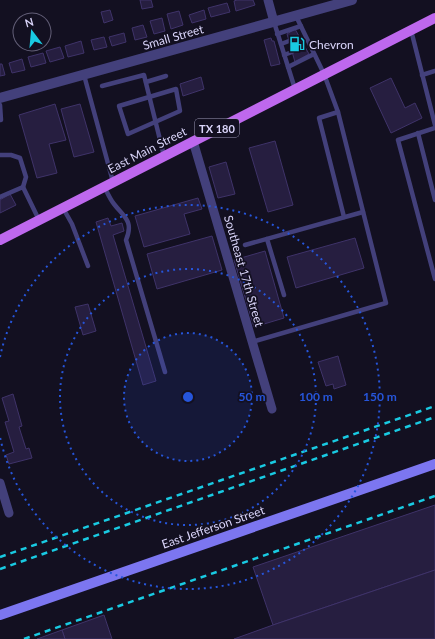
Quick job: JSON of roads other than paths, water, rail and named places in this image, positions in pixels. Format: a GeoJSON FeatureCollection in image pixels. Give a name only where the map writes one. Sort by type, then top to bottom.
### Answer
{"type":"FeatureCollection","features":[{"type":"Feature","properties":{"kind":"main road","name":"East Main Street"},"geometry":{"type":"LineString","coordinates":[[0,239],[435,18]]}},
{"type":"Feature","properties":{"kind":"main road","name":"East Jefferson Street"},"geometry":{"type":"LineString","coordinates":[[0,615],[435,464]]}},
{"type":"Feature","properties":{"kind":"street"},"geometry":{"type":"LineString","coordinates":[[268,0],[274,22]]}},
{"type":"Feature","properties":{"kind":"street","name":"Small Street"},"geometry":{"type":"LineString","coordinates":[[0,98],[352,0]]}},
{"type":"Feature","properties":{"kind":"street","name":"Southeast 17th Street"},"geometry":{"type":"LineString","coordinates":[[193,141],[272,409]]}},
{"type":"Feature","properties":{"kind":"street"},"geometry":{"type":"LineString","coordinates":[[0,483],[9,513]]}},
{"type":"Feature","properties":{"kind":"lane"},"geometry":{"type":"LineString","coordinates":[[252,342],[386,303],[338,112],[324,74],[314,54],[307,46],[305,36],[296,16]]}},
{"type":"Feature","properties":{"kind":"lane"},"geometry":{"type":"LineString","coordinates":[[274,22],[294,89]]}},
{"type":"Feature","properties":{"kind":"lane"},"geometry":{"type":"LineString","coordinates":[[277,34],[301,26]]}},
{"type":"Feature","properties":{"kind":"lane"},"geometry":{"type":"LineString","coordinates":[[411,30],[435,126],[398,140],[435,280]]}},
{"type":"Feature","properties":{"kind":"lane"},"geometry":{"type":"LineString","coordinates":[[300,38],[305,36]]}},
{"type":"Feature","properties":{"kind":"lane"},"geometry":{"type":"LineString","coordinates":[[280,44],[289,41]]}},
{"type":"Feature","properties":{"kind":"lane"},"geometry":{"type":"LineString","coordinates":[[284,55],[292,52]]}},
{"type":"Feature","properties":{"kind":"lane"},"geometry":{"type":"LineString","coordinates":[[288,67],[314,54]]}},
{"type":"Feature","properties":{"kind":"lane"},"geometry":{"type":"LineString","coordinates":[[422,75],[435,71]]}},
{"type":"Feature","properties":{"kind":"lane"},"geometry":{"type":"LineString","coordinates":[[84,75],[113,203],[128,221],[130,231],[126,240],[165,372]]}},
{"type":"Feature","properties":{"kind":"lane"},"geometry":{"type":"LineString","coordinates":[[102,86],[144,75],[154,123],[164,156]]}},
{"type":"Feature","properties":{"kind":"lane"},"geometry":{"type":"LineString","coordinates":[[146,82],[166,76]]}},
{"type":"Feature","properties":{"kind":"lane"},"geometry":{"type":"LineString","coordinates":[[176,89],[180,111],[154,123],[128,134],[119,106],[176,89]]}},
{"type":"Feature","properties":{"kind":"lane"},"geometry":{"type":"LineString","coordinates":[[0,105],[0,120]]}},
{"type":"Feature","properties":{"kind":"lane"},"geometry":{"type":"LineString","coordinates":[[338,112],[318,118],[344,217]]}},
{"type":"Feature","properties":{"kind":"lane"},"geometry":{"type":"LineString","coordinates":[[418,133],[435,200]]}},
{"type":"Feature","properties":{"kind":"lane"},"geometry":{"type":"LineString","coordinates":[[0,155],[12,155],[20,158],[26,177],[23,187],[38,220]]}},
{"type":"Feature","properties":{"kind":"lane"},"geometry":{"type":"LineString","coordinates":[[0,197],[23,187]]}},
{"type":"Feature","properties":{"kind":"lane"},"geometry":{"type":"LineString","coordinates":[[63,208],[72,224],[88,266]]}},
{"type":"Feature","properties":{"kind":"lane"},"geometry":{"type":"LineString","coordinates":[[245,245],[363,212]]}},
{"type":"Feature","properties":{"kind":"lane"},"geometry":{"type":"LineString","coordinates":[[267,239],[284,295]]}},
{"type":"Feature","properties":{"kind":"railway"},"geometry":{"type":"LineString","coordinates":[[0,557],[435,406]]}},
{"type":"Feature","properties":{"kind":"railway"},"geometry":{"type":"LineString","coordinates":[[0,569],[435,417]]}},
{"type":"Feature","properties":{"kind":"railway"},"geometry":{"type":"LineString","coordinates":[[24,639],[435,496]]}},
{"type":"Feature","properties":{"kind":"place","name":"Chevron"},"geometry":{"type":"Point","coordinates":[297,44]}}]}
